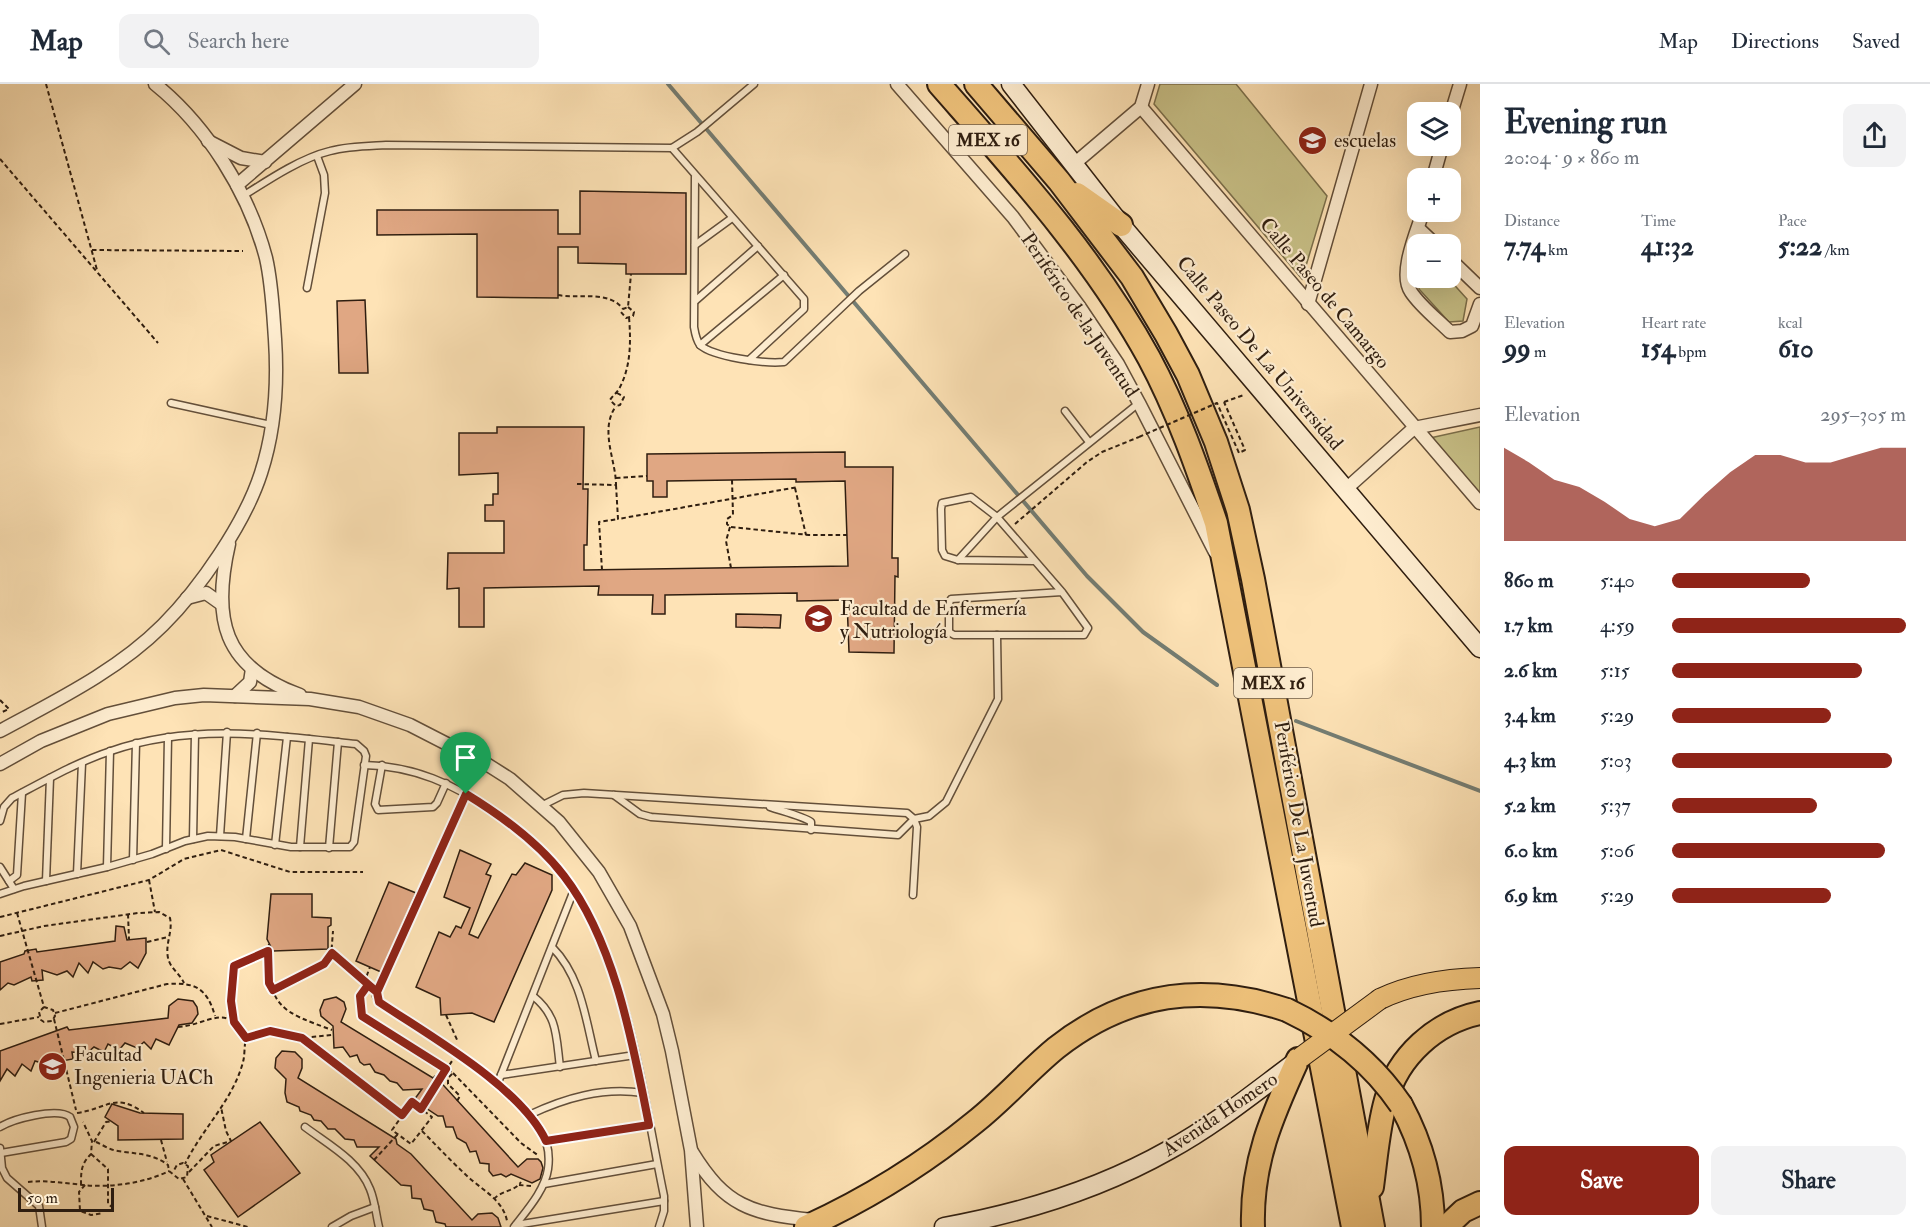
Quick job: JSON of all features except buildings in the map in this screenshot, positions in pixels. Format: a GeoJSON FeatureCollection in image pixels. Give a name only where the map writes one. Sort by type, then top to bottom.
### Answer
{"type":"FeatureCollection","features":[{"type":"Feature","properties":{"kind":"highway","name":"Periférico De La Juventud"},"geometry":{"type":"LineString","coordinates":[[939,84],[1037,196],[1089,263],[1149,359],[1199,473],[1216,523],[1353,1227]]}},
{"type":"Feature","properties":{"kind":"highway","name":"MEX 16"},"geometry":{"type":"LineString","coordinates":[[976,84],[1059,181]]}},
{"type":"Feature","properties":{"kind":"highway","name":"Periférico De La Juventud"},"geometry":{"type":"LineString","coordinates":[[1059,181],[1132,277],[1166,334],[1188,375],[1216,442],[1238,510],[1254,579],[1371,1217]]}},
{"type":"Feature","properties":{"kind":"highway"},"geometry":{"type":"LineString","coordinates":[[1059,181],[1121,225]]}},
{"type":"Feature","properties":{"kind":"highway"},"geometry":{"type":"LineString","coordinates":[[813,1224],[921,1162],[975,1122],[1055,1049],[1092,1023],[1155,998],[1207,994],[1260,1001],[1287,1010],[1324,1029],[1373,1068],[1401,1106],[1412,1126],[1427,1167],[1433,1227]]}},
{"type":"Feature","properties":{"kind":"highway"},"geometry":{"type":"LineString","coordinates":[[1371,1217],[1386,1098],[1397,1074],[1408,1057],[1437,1031],[1452,1022],[1480,1012]]}},
{"type":"Feature","properties":{"kind":"highway"},"geometry":{"type":"LineString","coordinates":[[1253,1227],[1254,1185],[1264,1140],[1299,1058]]}},
{"type":"Feature","properties":{"kind":"highway"},"geometry":{"type":"LineString","coordinates":[[1446,1227],[1463,1210],[1480,1203]]}},
{"type":"Feature","properties":{"kind":"main road","name":"Avenida Homero"},"geometry":{"type":"LineString","coordinates":[[1299,1058],[1380,999],[1405,988],[1427,983],[1480,978]]}},
{"type":"Feature","properties":{"kind":"street"},"geometry":{"type":"LineString","coordinates":[[0,731],[110,669],[149,638],[186,598],[231,538],[261,474],[271,425],[276,377],[273,302],[266,259],[252,218],[239,191],[207,141],[183,110],[154,84]]}},
{"type":"Feature","properties":{"kind":"street"},"geometry":{"type":"LineString","coordinates":[[239,191],[265,162],[355,84]]}},
{"type":"Feature","properties":{"kind":"street","name":"Periférico de la Juventud"},"geometry":{"type":"LineString","coordinates":[[897,84],[1044,256],[1118,364],[1224,572]]}},
{"type":"Feature","properties":{"kind":"street","name":"Calle Paseo De La Universidad"},"geometry":{"type":"LineString","coordinates":[[1011,84],[1121,225],[1480,648]]}},
{"type":"Feature","properties":{"kind":"street"},"geometry":{"type":"LineString","coordinates":[[1074,164],[1142,107],[1148,84]]}},
{"type":"Feature","properties":{"kind":"street"},"geometry":{"type":"LineString","coordinates":[[1308,304],[1371,84]]}},
{"type":"Feature","properties":{"kind":"street"},"geometry":{"type":"LineString","coordinates":[[1455,102],[1460,84]]}},
{"type":"Feature","properties":{"kind":"street","name":"Calle Paseo de Camargo"},"geometry":{"type":"LineString","coordinates":[[1142,107],[1480,503]]}},
{"type":"Feature","properties":{"kind":"street"},"geometry":{"type":"LineString","coordinates":[[207,141],[241,158],[265,162]]}},
{"type":"Feature","properties":{"kind":"street"},"geometry":{"type":"LineString","coordinates":[[1420,222],[1406,268],[1411,293],[1450,332],[1462,331],[1472,326],[1480,304]]}},
{"type":"Feature","properties":{"kind":"street"},"geometry":{"type":"LineString","coordinates":[[1418,228],[1424,234]]}},
{"type":"Feature","properties":{"kind":"street"},"geometry":{"type":"LineString","coordinates":[[1461,270],[1480,288]]}},
{"type":"Feature","properties":{"kind":"street"},"geometry":{"type":"LineString","coordinates":[[1346,489],[1414,428],[1480,415]]}},
{"type":"Feature","properties":{"kind":"street"},"geometry":{"type":"LineString","coordinates":[[231,538],[222,577],[220,603],[226,631],[238,654],[252,669],[278,685],[310,699]]}},
{"type":"Feature","properties":{"kind":"street"},"geometry":{"type":"LineString","coordinates":[[186,598],[206,593],[220,603]]}},
{"type":"Feature","properties":{"kind":"street"},"geometry":{"type":"LineString","coordinates":[[235,696],[250,682],[252,669]]}},
{"type":"Feature","properties":{"kind":"street"},"geometry":{"type":"LineString","coordinates":[[0,764],[41,741],[108,714],[175,698],[235,696],[310,699],[359,707],[410,725],[488,765],[510,779],[559,822],[599,872],[630,926],[663,1014],[691,1150],[697,1227]]}},
{"type":"Feature","properties":{"kind":"street","name":"Avenida Homero"},"geometry":{"type":"LineString","coordinates":[[944,1227],[1001,1215],[1065,1196],[1159,1156],[1228,1112],[1299,1058]]}},
{"type":"Feature","properties":{"kind":"street"},"geometry":{"type":"LineString","coordinates":[[691,1150],[711,1182],[743,1206],[813,1224]]}},
{"type":"Feature","properties":{"kind":"lane"},"geometry":{"type":"LineString","coordinates":[[239,191],[318,156],[344,148],[386,145],[672,148],[698,132],[754,84]]}},
{"type":"Feature","properties":{"kind":"lane"},"geometry":{"type":"LineString","coordinates":[[672,148],[804,299],[804,309],[749,360]]}},
{"type":"Feature","properties":{"kind":"lane"},"geometry":{"type":"LineString","coordinates":[[307,288],[325,193],[324,174],[318,156]]}},
{"type":"Feature","properties":{"kind":"lane"},"geometry":{"type":"LineString","coordinates":[[695,177],[694,327],[700,345],[749,360],[779,363],[789,360],[859,291],[905,254]]}},
{"type":"Feature","properties":{"kind":"lane"},"geometry":{"type":"LineString","coordinates":[[695,245],[732,218]]}},
{"type":"Feature","properties":{"kind":"lane"},"geometry":{"type":"LineString","coordinates":[[695,301],[758,246]]}},
{"type":"Feature","properties":{"kind":"lane"},"geometry":{"type":"LineString","coordinates":[[700,345],[784,275]]}},
{"type":"Feature","properties":{"kind":"lane"},"geometry":{"type":"LineString","coordinates":[[171,403],[271,425]]}},
{"type":"Feature","properties":{"kind":"lane"},"geometry":{"type":"LineString","coordinates":[[958,560],[997,517],[1139,403]]}},
{"type":"Feature","properties":{"kind":"lane"},"geometry":{"type":"LineString","coordinates":[[1065,411],[1089,442]]}},
{"type":"Feature","properties":{"kind":"lane"},"geometry":{"type":"LineString","coordinates":[[1034,561],[958,560],[943,553],[942,503],[971,497],[997,517],[1062,592],[1088,625],[1088,631],[1084,635],[951,634],[948,629],[950,601],[954,598],[1062,592]]}},
{"type":"Feature","properties":{"kind":"lane"},"geometry":{"type":"LineString","coordinates":[[614,795],[640,814],[651,817],[898,835],[914,819],[929,816],[946,802],[998,699],[997,635]]}},
{"type":"Feature","properties":{"kind":"lane"},"geometry":{"type":"LineString","coordinates":[[220,836],[226,732]]}},
{"type":"Feature","properties":{"kind":"lane"},"geometry":{"type":"LineString","coordinates":[[0,821],[4,807],[12,798],[51,778],[110,751],[135,743],[168,737],[226,732],[257,734],[338,742],[361,747],[366,756],[353,845],[348,848],[275,845],[220,836],[193,839],[133,860],[0,894]]}},
{"type":"Feature","properties":{"kind":"lane"},"geometry":{"type":"LineString","coordinates":[[193,839],[195,734]]}},
{"type":"Feature","properties":{"kind":"lane"},"geometry":{"type":"LineString","coordinates":[[246,839],[257,734]]}},
{"type":"Feature","properties":{"kind":"lane"},"geometry":{"type":"LineString","coordinates":[[166,849],[168,737]]}},
{"type":"Feature","properties":{"kind":"lane"},"geometry":{"type":"LineString","coordinates":[[275,845],[287,737]]}},
{"type":"Feature","properties":{"kind":"lane"},"geometry":{"type":"LineString","coordinates":[[300,847],[309,739]]}},
{"type":"Feature","properties":{"kind":"lane"},"geometry":{"type":"LineString","coordinates":[[329,848],[338,742]]}},
{"type":"Feature","properties":{"kind":"lane"},"geometry":{"type":"LineString","coordinates":[[133,860],[135,743]]}},
{"type":"Feature","properties":{"kind":"lane"},"geometry":{"type":"LineString","coordinates":[[107,867],[110,751]]}},
{"type":"Feature","properties":{"kind":"lane"},"geometry":{"type":"LineString","coordinates":[[77,874],[82,763]]}},
{"type":"Feature","properties":{"kind":"lane"},"geometry":{"type":"LineString","coordinates":[[364,765],[382,765],[420,772],[466,794],[514,827],[548,856],[574,890],[590,920],[620,995],[635,1055],[664,1201],[664,1211],[659,1227]]}},
{"type":"Feature","properties":{"kind":"lane"},"geometry":{"type":"LineString","coordinates":[[382,765],[375,804],[378,810],[433,807],[446,783]]}},
{"type":"Feature","properties":{"kind":"lane"},"geometry":{"type":"LineString","coordinates":[[46,881],[51,778]]}},
{"type":"Feature","properties":{"kind":"lane"},"geometry":{"type":"LineString","coordinates":[[9,881],[16,874],[22,793]]}},
{"type":"Feature","properties":{"kind":"lane"},"geometry":{"type":"LineString","coordinates":[[541,806],[563,795],[584,793],[907,813],[914,819],[917,827],[913,895]]}},
{"type":"Feature","properties":{"kind":"lane"},"geometry":{"type":"LineString","coordinates":[[466,794],[376,996],[379,1002],[497,1085],[529,1115],[541,1130],[546,1141],[549,1166],[544,1184],[515,1226]]}},
{"type":"Feature","properties":{"kind":"lane"},"geometry":{"type":"LineString","coordinates":[[764,804],[792,816],[806,818],[811,822],[811,830]]}},
{"type":"Feature","properties":{"kind":"lane"},"geometry":{"type":"LineString","coordinates":[[0,867],[14,889]]}},
{"type":"Feature","properties":{"kind":"lane"},"geometry":{"type":"LineString","coordinates":[[497,1085],[574,890]]}},
{"type":"Feature","properties":{"kind":"lane"},"geometry":{"type":"LineString","coordinates":[[552,947],[564,959],[574,978],[596,1061]]}},
{"type":"Feature","properties":{"kind":"lane"},"geometry":{"type":"LineString","coordinates":[[533,996],[544,1004],[552,1016],[560,1066]]}},
{"type":"Feature","properties":{"kind":"lane"},"geometry":{"type":"LineString","coordinates":[[501,1075],[635,1055]]}},
{"type":"Feature","properties":{"kind":"lane"},"geometry":{"type":"LineString","coordinates":[[529,1115],[555,1102],[595,1093],[615,1091],[643,1093]]}},
{"type":"Feature","properties":{"kind":"lane"},"geometry":{"type":"LineString","coordinates":[[0,1127],[11,1122],[57,1112],[70,1117],[74,1127],[71,1140],[1,1150],[3,1173],[39,1206],[42,1227]]}},
{"type":"Feature","properties":{"kind":"lane"},"geometry":{"type":"LineString","coordinates":[[546,1141],[649,1125]]}},
{"type":"Feature","properties":{"kind":"lane"},"geometry":{"type":"LineString","coordinates":[[305,1127],[360,1171],[372,1192],[379,1227]]}},
{"type":"Feature","properties":{"kind":"lane"},"geometry":{"type":"LineString","coordinates":[[544,1184],[657,1164]]}},
{"type":"Feature","properties":{"kind":"lane"},"geometry":{"type":"LineString","coordinates":[[515,1226],[664,1201]]}},
{"type":"Feature","properties":{"kind":"lane"},"geometry":{"type":"LineString","coordinates":[[332,1227],[351,1216],[375,1207]]}},
{"type":"Feature","properties":{"kind":"path"},"geometry":{"type":"LineString","coordinates":[[46,84],[98,273]]}},
{"type":"Feature","properties":{"kind":"path"},"geometry":{"type":"LineString","coordinates":[[0,159],[158,343]]}},
{"type":"Feature","properties":{"kind":"path"},"geometry":{"type":"LineString","coordinates":[[92,250],[243,251]]}},
{"type":"Feature","properties":{"kind":"path"},"geometry":{"type":"LineString","coordinates":[[628,307],[632,274]]}},
{"type":"Feature","properties":{"kind":"path"},"geometry":{"type":"LineString","coordinates":[[558,295],[618,302],[623,317],[629,317],[634,312],[628,307]]}},
{"type":"Feature","properties":{"kind":"path"},"geometry":{"type":"LineString","coordinates":[[622,309],[628,307]]}},
{"type":"Feature","properties":{"kind":"path"},"geometry":{"type":"LineString","coordinates":[[616,406],[610,400],[612,395],[617,393],[626,374],[629,353],[629,317]]}},
{"type":"Feature","properties":{"kind":"path"},"geometry":{"type":"LineString","coordinates":[[1008,531],[1025,513],[1102,452],[1216,403],[1239,453],[1245,450],[1224,402],[1240,397],[1258,386]]}},
{"type":"Feature","properties":{"kind":"path"},"geometry":{"type":"LineString","coordinates":[[617,393],[624,397],[621,405],[616,406],[611,413],[609,452],[616,478],[618,519]]}},
{"type":"Feature","properties":{"kind":"path"},"geometry":{"type":"LineString","coordinates":[[616,478],[647,476]]}},
{"type":"Feature","properties":{"kind":"path"},"geometry":{"type":"LineString","coordinates":[[731,568],[726,541],[730,527],[727,519],[733,514],[732,480]]}},
{"type":"Feature","properties":{"kind":"path"},"geometry":{"type":"LineString","coordinates":[[577,484],[616,485]]}},
{"type":"Feature","properties":{"kind":"path"},"geometry":{"type":"LineString","coordinates":[[602,570],[599,522],[732,497],[796,487],[806,535]]}},
{"type":"Feature","properties":{"kind":"path"},"geometry":{"type":"LineString","coordinates":[[730,527],[806,535],[847,535]]}},
{"type":"Feature","properties":{"kind":"path"},"geometry":{"type":"LineString","coordinates":[[0,700],[9,709],[0,713]]}},
{"type":"Feature","properties":{"kind":"path"},"geometry":{"type":"LineString","coordinates":[[0,917],[149,880],[184,859],[221,850],[290,872],[363,872]]}},
{"type":"Feature","properties":{"kind":"path"},"geometry":{"type":"LineString","coordinates":[[149,880],[155,912]]}},
{"type":"Feature","properties":{"kind":"path"},"geometry":{"type":"LineString","coordinates":[[0,936],[21,930],[155,912],[170,918],[168,961],[184,983]]}},
{"type":"Feature","properties":{"kind":"path"},"geometry":{"type":"LineString","coordinates":[[16,913],[44,1007]]}},
{"type":"Feature","properties":{"kind":"path"},"geometry":{"type":"LineString","coordinates":[[128,914],[129,939]]}},
{"type":"Feature","properties":{"kind":"path"},"geometry":{"type":"LineString","coordinates":[[273,990],[324,964],[332,953],[333,931]]}},
{"type":"Feature","properties":{"kind":"path"},"geometry":{"type":"LineString","coordinates":[[147,942],[168,937]]}},
{"type":"Feature","properties":{"kind":"path"},"geometry":{"type":"LineString","coordinates":[[269,944],[268,976],[282,1008],[290,1014],[332,1030]]}},
{"type":"Feature","properties":{"kind":"path"},"geometry":{"type":"LineString","coordinates":[[185,1164],[198,1138],[221,1107],[243,1061],[246,1038],[234,1022],[231,1001],[234,966],[268,951]]}},
{"type":"Feature","properties":{"kind":"path"},"geometry":{"type":"LineString","coordinates":[[332,953],[368,985],[360,996],[362,1016],[453,1073],[529,1149]]}},
{"type":"Feature","properties":{"kind":"path"},"geometry":{"type":"LineString","coordinates":[[364,983],[370,967]]}},
{"type":"Feature","properties":{"kind":"path"},"geometry":{"type":"LineString","coordinates":[[55,1013],[167,984],[184,983],[206,993],[215,1016]]}},
{"type":"Feature","properties":{"kind":"path"},"geometry":{"type":"LineString","coordinates":[[44,1007],[52,1008],[55,1013],[54,1019],[77,1113],[94,1141],[115,1151],[140,1152],[168,1165]]}},
{"type":"Feature","properties":{"kind":"path"},"geometry":{"type":"LineString","coordinates":[[39,1017],[39,1012],[44,1007]]}},
{"type":"Feature","properties":{"kind":"path"},"geometry":{"type":"LineString","coordinates":[[178,1027],[196,1026],[215,1016],[234,1022]]}},
{"type":"Feature","properties":{"kind":"path"},"geometry":{"type":"LineString","coordinates":[[39,1017],[49,1023],[54,1019]]}},
{"type":"Feature","properties":{"kind":"path"},"geometry":{"type":"LineString","coordinates":[[0,1024],[39,1017]]}},
{"type":"Feature","properties":{"kind":"path"},"geometry":{"type":"LineString","coordinates":[[246,1038],[270,1031],[302,1038],[332,1035]]}},
{"type":"Feature","properties":{"kind":"path"},"geometry":{"type":"LineString","coordinates":[[302,1038],[402,1115]]}},
{"type":"Feature","properties":{"kind":"path"},"geometry":{"type":"LineString","coordinates":[[421,1109],[446,1069]]}},
{"type":"Feature","properties":{"kind":"path"},"geometry":{"type":"LineString","coordinates":[[453,1073],[448,1078],[448,1084],[460,1096],[457,1101]]}},
{"type":"Feature","properties":{"kind":"path"},"geometry":{"type":"LineString","coordinates":[[77,1113],[98,1110],[117,1100],[129,1103],[144,1113]]}},
{"type":"Feature","properties":{"kind":"path"},"geometry":{"type":"LineString","coordinates":[[412,1102],[432,1117],[411,1144],[392,1130],[402,1115],[412,1102]]}},
{"type":"Feature","properties":{"kind":"path"},"geometry":{"type":"LineString","coordinates":[[183,1179],[214,1146],[231,1141],[226,1131],[221,1107]]}},
{"type":"Feature","properties":{"kind":"path"},"geometry":{"type":"LineString","coordinates":[[103,1213],[91,1215],[80,1210],[79,1192],[83,1185],[81,1170],[84,1161],[91,1154],[94,1141],[106,1122],[112,1121]]}},
{"type":"Feature","properties":{"kind":"path"},"geometry":{"type":"LineString","coordinates":[[422,1131],[467,1176],[494,1199],[504,1211],[507,1227]]}},
{"type":"Feature","properties":{"kind":"path"},"geometry":{"type":"LineString","coordinates":[[374,1160],[398,1134]]}},
{"type":"Feature","properties":{"kind":"path"},"geometry":{"type":"LineString","coordinates":[[161,1140],[171,1172],[175,1177],[183,1179],[213,1227]]}},
{"type":"Feature","properties":{"kind":"path"},"geometry":{"type":"LineString","coordinates":[[91,1154],[108,1169],[108,1204],[112,1207]]}},
{"type":"Feature","properties":{"kind":"path"},"geometry":{"type":"LineString","coordinates":[[185,1164],[189,1172]]}},
{"type":"Feature","properties":{"kind":"path"},"geometry":{"type":"LineString","coordinates":[[14,1185],[42,1180],[83,1185],[108,1185],[159,1176],[171,1172],[177,1165],[185,1164]]}},
{"type":"Feature","properties":{"kind":"path"},"geometry":{"type":"LineString","coordinates":[[494,1199],[499,1193],[517,1188],[521,1182]]}},
{"type":"Feature","properties":{"kind":"path"},"geometry":{"type":"LineString","coordinates":[[207,1216],[248,1227]]}},
{"type":"Feature","properties":{"kind":"shaded area"},"geometry":{"type":"Polygon","coordinates":[[[1160,84],[1236,84],[1327,196],[1302,279],[1154,104],[1160,84]]]}},
{"type":"Feature","properties":{"kind":"shaded area"},"geometry":{"type":"Polygon","coordinates":[[[1457,288],[1467,299],[1463,321],[1449,322],[1419,289],[1457,288]]]}},
{"type":"Feature","properties":{"kind":"shaded area"},"geometry":{"type":"Polygon","coordinates":[[[1480,427],[1480,498],[1430,438],[1480,427]]]}},
{"type":"Feature","properties":{"kind":"waterway"},"geometry":{"type":"LineString","coordinates":[[668,84],[1087,576],[1143,632],[1217,685]]}},
{"type":"Feature","properties":{"kind":"waterway"},"geometry":{"type":"LineString","coordinates":[[1296,721],[1480,791]]}},
{"type":"Feature","properties":{"kind":"place","name":"escuelas"},"geometry":{"type":"Point","coordinates":[1313,140]}},
{"type":"Feature","properties":{"kind":"place","name":"Facultad de Enfermería y Nutriología"},"geometry":{"type":"Point","coordinates":[819,619]}},
{"type":"Feature","properties":{"kind":"place","name":"Facultad Ingenieria UACh"},"geometry":{"type":"Point","coordinates":[53,1066]}},
{"type":"Feature","properties":{"kind":"route"},"geometry":{"type":"LineString","coordinates":[[466,794],[377,992],[332,953],[324,964],[273,990],[269,983],[268,951],[234,966],[231,1001],[234,1022],[246,1038],[270,1031],[293,1034],[302,1038],[402,1115],[412,1102],[421,1109],[446,1069],[362,1016],[360,996],[368,985],[377,992],[379,1002],[489,1078],[535,1122],[546,1141],[649,1125],[620,995],[590,920],[574,890],[548,856],[514,827],[466,794]]}}]}
